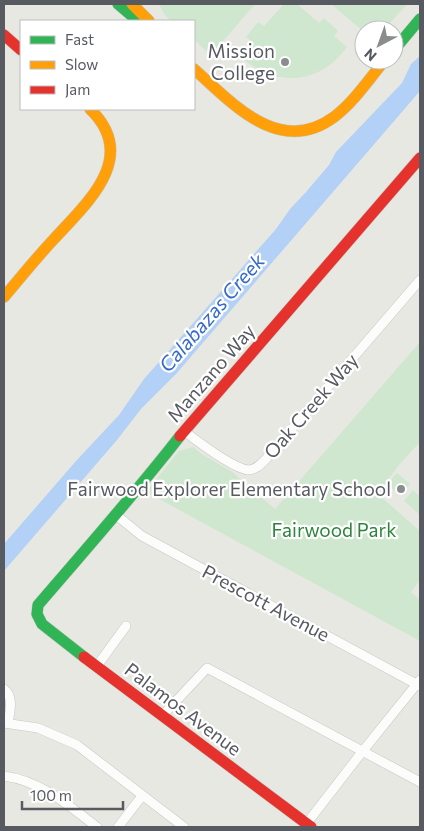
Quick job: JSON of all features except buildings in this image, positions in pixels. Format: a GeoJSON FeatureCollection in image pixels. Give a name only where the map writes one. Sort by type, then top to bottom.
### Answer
{"type":"FeatureCollection","features":[{"type":"Feature","properties":{"kind":"street"},"geometry":{"type":"LineString","coordinates":[[118,4],[137,20]]}},
{"type":"Feature","properties":{"kind":"street"},"geometry":{"type":"LineString","coordinates":[[132,4],[147,20]]}},
{"type":"Feature","properties":{"kind":"street"},"geometry":{"type":"LineString","coordinates":[[404,38],[420,19]]}},
{"type":"Feature","properties":{"kind":"street"},"geometry":{"type":"LineString","coordinates":[[4,35],[20,49]]}},
{"type":"Feature","properties":{"kind":"street"},"geometry":{"type":"LineString","coordinates":[[195,70],[257,122],[276,130],[295,132],[312,129],[335,116],[376,70]]}},
{"type":"Feature","properties":{"kind":"street"},"geometry":{"type":"LineString","coordinates":[[4,297],[100,188],[110,163],[108,138],[100,122],[91,110]]}},
{"type":"Feature","properties":{"kind":"street","name":"Manzano Way"},"geometry":{"type":"LineString","coordinates":[[37,616],[38,605],[147,479],[184,431],[420,158]]}},
{"type":"Feature","properties":{"kind":"street","name":"Oak Creek Way"},"geometry":{"type":"LineString","coordinates":[[184,431],[224,459],[247,470],[256,468],[265,460],[420,280]]}},
{"type":"Feature","properties":{"kind":"street","name":"Prescott Avenue"},"geometry":{"type":"LineString","coordinates":[[115,514],[142,536],[419,683]]}},
{"type":"Feature","properties":{"kind":"street","name":"Palamos Avenue"},"geometry":{"type":"LineString","coordinates":[[37,616],[39,622],[44,627],[309,825]]}},
{"type":"Feature","properties":{"kind":"street"},"geometry":{"type":"LineString","coordinates":[[97,666],[126,626]]}},
{"type":"Feature","properties":{"kind":"street"},"geometry":{"type":"LineString","coordinates":[[163,715],[207,668],[420,782]]}},
{"type":"Feature","properties":{"kind":"street"},"geometry":{"type":"LineString","coordinates":[[309,825],[362,752],[419,683]]}},
{"type":"Feature","properties":{"kind":"street"},"geometry":{"type":"LineString","coordinates":[[4,689],[10,697],[10,710],[6,723],[38,728],[76,745],[182,827]]}},
{"type":"Feature","properties":{"kind":"street"},"geometry":{"type":"LineString","coordinates":[[4,776],[19,778],[49,791],[97,827]]}},
{"type":"Feature","properties":{"kind":"street"},"geometry":{"type":"LineString","coordinates":[[118,827],[142,796]]}},
{"type":"Feature","properties":{"kind":"green space"},"geometry":{"type":"Polygon","coordinates":[[[159,4],[255,4],[211,55],[195,41],[195,20],[170,20],[164,14],[159,4]]]}},
{"type":"Feature","properties":{"kind":"green space"},"geometry":{"type":"Polygon","coordinates":[[[284,4],[297,4],[319,23],[324,18],[338,31],[334,36],[347,47],[336,60],[323,69],[295,78],[266,73],[252,66],[239,55],[251,41],[246,37],[258,22],[264,26],[284,4]]]}},
{"type":"Feature","properties":{"kind":"green space"},"geometry":{"type":"Polygon","coordinates":[[[331,4],[407,4],[393,20],[354,20],[354,24],[331,4]]]}},
{"type":"Feature","properties":{"kind":"green space","name":"Fairwood Park"},"geometry":{"type":"Polygon","coordinates":[[[420,342],[420,442],[399,465],[378,493],[420,531],[420,580],[411,592],[420,600],[420,641],[146,492],[179,451],[193,447],[231,471],[275,509],[420,342]]]}},
{"type":"Feature","properties":{"kind":"green space"},"geometry":{"type":"Polygon","coordinates":[[[397,473],[410,484],[400,495],[387,484],[397,473]]]}},
{"type":"Feature","properties":{"kind":"green space"},"geometry":{"type":"Polygon","coordinates":[[[413,490],[420,497],[420,515],[404,501],[413,490]]]}},
{"type":"Feature","properties":{"kind":"water","name":"Calabazas Creek"},"geometry":{"type":"Polygon","coordinates":[[[420,56],[420,91],[176,374],[141,409],[117,440],[4,571],[4,544],[119,415],[144,379],[276,229],[290,209],[329,165],[336,152],[402,83],[411,64],[420,56]]]}},
{"type":"Feature","properties":{"kind":"traffic: fast"},"geometry":{"type":"LineString","coordinates":[[118,4],[137,20]]}},
{"type":"Feature","properties":{"kind":"traffic: fast"},"geometry":{"type":"LineString","coordinates":[[404,38],[420,19]]}},
{"type":"Feature","properties":{"kind":"traffic: fast"},"geometry":{"type":"LineString","coordinates":[[84,657],[42,624],[37,614],[38,605],[180,436]]}},
{"type":"Feature","properties":{"kind":"traffic: slow"},"geometry":{"type":"LineString","coordinates":[[132,4],[148,20]]}},
{"type":"Feature","properties":{"kind":"traffic: slow"},"geometry":{"type":"LineString","coordinates":[[195,70],[241,110],[258,121],[276,129],[295,131],[314,128],[334,117],[355,97],[377,70]]}},
{"type":"Feature","properties":{"kind":"traffic: slow"},"geometry":{"type":"LineString","coordinates":[[4,297],[81,210],[103,178],[109,162],[110,144],[104,127],[91,110]]}},
{"type":"Feature","properties":{"kind":"traffic: jam"},"geometry":{"type":"LineString","coordinates":[[4,35],[20,49]]}},
{"type":"Feature","properties":{"kind":"traffic: jam"},"geometry":{"type":"LineString","coordinates":[[180,436],[420,158]]}},
{"type":"Feature","properties":{"kind":"traffic: jam"},"geometry":{"type":"LineString","coordinates":[[84,657],[311,827]]}},
{"type":"Feature","properties":{"kind":"place","name":"Mission College"},"geometry":{"type":"Point","coordinates":[285,62]}},
{"type":"Feature","properties":{"kind":"place","name":"Fairwood Explorer Elementary School"},"geometry":{"type":"Point","coordinates":[401,489]}}]}
